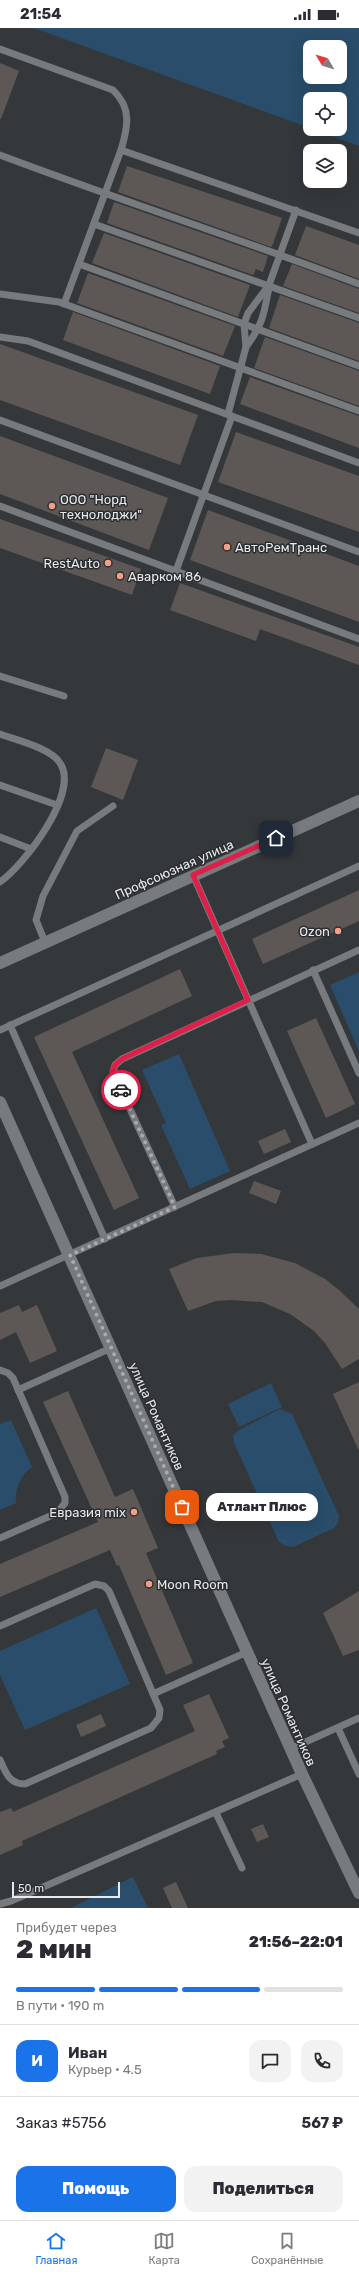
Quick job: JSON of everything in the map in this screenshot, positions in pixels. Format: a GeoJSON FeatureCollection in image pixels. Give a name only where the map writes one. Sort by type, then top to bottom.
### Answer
{"type":"FeatureCollection","features":[{"type":"Feature","properties":{"kind":"street","name":"Профсоюзная улица"},"geometry":{"type":"LineString","coordinates":[[0,963],[359,801]]}},
{"type":"Feature","properties":{"kind":"street","name":"улица Романтиков"},"geometry":{"type":"LineString","coordinates":[[0,1102],[70,1255],[290,1748],[359,1893]]}},
{"type":"Feature","properties":{"kind":"lane"},"geometry":{"type":"LineString","coordinates":[[0,49],[113,90],[125,104],[127,113],[127,132],[64,304]]}},
{"type":"Feature","properties":{"kind":"lane"},"geometry":{"type":"LineString","coordinates":[[121,150],[359,233]]}},
{"type":"Feature","properties":{"kind":"lane"},"geometry":{"type":"LineString","coordinates":[[0,155],[105,195],[281,254],[359,284]]}},
{"type":"Feature","properties":{"kind":"lane"},"geometry":{"type":"LineString","coordinates":[[176,571],[230,415],[239,366],[246,347],[259,330],[269,285],[296,210]]}},
{"type":"Feature","properties":{"kind":"lane"},"geometry":{"type":"LineString","coordinates":[[94,224],[359,318]]}},
{"type":"Feature","properties":{"kind":"lane"},"geometry":{"type":"LineString","coordinates":[[79,264],[359,366]]}},
{"type":"Feature","properties":{"kind":"lane"},"geometry":{"type":"LineString","coordinates":[[246,347],[244,324],[248,313],[269,285]]}},
{"type":"Feature","properties":{"kind":"lane"},"geometry":{"type":"LineString","coordinates":[[0,294],[64,304],[239,366],[359,411]]}},
{"type":"Feature","properties":{"kind":"lane"},"geometry":{"type":"LineString","coordinates":[[0,337],[28,341],[359,463]]}},
{"type":"Feature","properties":{"kind":"lane"},"geometry":{"type":"LineString","coordinates":[[0,420],[359,552]]}},
{"type":"Feature","properties":{"kind":"lane"},"geometry":{"type":"LineString","coordinates":[[0,506],[359,639]]}},
{"type":"Feature","properties":{"kind":"lane"},"geometry":{"type":"LineString","coordinates":[[0,676],[64,696]]}},
{"type":"Feature","properties":{"kind":"lane"},"geometry":{"type":"LineString","coordinates":[[0,734],[47,752],[59,761],[64,777],[50,825],[16,868],[0,882]]}},
{"type":"Feature","properties":{"kind":"lane"},"geometry":{"type":"LineString","coordinates":[[0,785],[57,805]]}},
{"type":"Feature","properties":{"kind":"lane"},"geometry":{"type":"LineString","coordinates":[[45,942],[36,920],[43,896],[76,831],[113,806]]}},
{"type":"Feature","properties":{"kind":"lane"},"geometry":{"type":"LineString","coordinates":[[0,838],[31,849]]}},
{"type":"Feature","properties":{"kind":"lane"},"geometry":{"type":"LineString","coordinates":[[0,1030],[359,866]]}},
{"type":"Feature","properties":{"kind":"lane"},"geometry":{"type":"LineString","coordinates":[[193,875],[312,1144]]}},
{"type":"Feature","properties":{"kind":"lane"},"geometry":{"type":"LineString","coordinates":[[175,1207],[112,1072],[115,1065],[122,1059],[312,970],[359,950]]}},
{"type":"Feature","properties":{"kind":"lane"},"geometry":{"type":"LineString","coordinates":[[312,970],[359,1073]]}},
{"type":"Feature","properties":{"kind":"lane"},"geometry":{"type":"LineString","coordinates":[[10,1025],[105,1239]]}},
{"type":"Feature","properties":{"kind":"lane"},"geometry":{"type":"LineString","coordinates":[[0,1286],[359,1123]]}},
{"type":"Feature","properties":{"kind":"lane"},"geometry":{"type":"LineString","coordinates":[[18,1390],[111,1348]]}},
{"type":"Feature","properties":{"kind":"lane"},"geometry":{"type":"LineString","coordinates":[[0,1370],[8,1373],[13,1378],[65,1497],[65,1503],[57,1513],[0,1538]]}},
{"type":"Feature","properties":{"kind":"lane"},"geometry":{"type":"LineString","coordinates":[[0,1626],[95,1584],[104,1586],[109,1591],[160,1710],[159,1718],[151,1728],[25,1784],[17,1784],[11,1781],[0,1760]]}},
{"type":"Feature","properties":{"kind":"lane"},"geometry":{"type":"LineString","coordinates":[[153,1694],[247,1652]]}},
{"type":"Feature","properties":{"kind":"lane"},"geometry":{"type":"LineString","coordinates":[[290,1748],[359,1718]]}},
{"type":"Feature","properties":{"kind":"lane"},"geometry":{"type":"LineString","coordinates":[[338,1728],[359,1774]]}},
{"type":"Feature","properties":{"kind":"lane"},"geometry":{"type":"LineString","coordinates":[[0,1904],[11,1901],[216,1813],[302,1774]]}},
{"type":"Feature","properties":{"kind":"lane"},"geometry":{"type":"LineString","coordinates":[[216,1813],[242,1868]]}},
{"type":"Feature","properties":{"kind":"shaded area"},"geometry":{"type":"Polygon","coordinates":[[[34,28],[359,28],[359,146],[331,136],[347,136],[347,92],[303,92],[303,125],[34,28]]]}},
{"type":"Feature","properties":{"kind":"shaded area"},"geometry":{"type":"Polygon","coordinates":[[[359,972],[359,1051],[330,985],[359,972]]]}},
{"type":"Feature","properties":{"kind":"shaded area"},"geometry":{"type":"Polygon","coordinates":[[[179,1054],[230,1171],[190,1189],[161,1125],[166,1123],[142,1070],[179,1054]]]}},
{"type":"Feature","properties":{"kind":"shaded area"},"geometry":{"type":"Polygon","coordinates":[[[271,1383],[282,1407],[239,1427],[228,1404],[271,1383]]]}},
{"type":"Feature","properties":{"kind":"shaded area"},"geometry":{"type":"Polygon","coordinates":[[[280,1409],[292,1414],[339,1516],[338,1523],[334,1528],[293,1547],[286,1546],[279,1542],[234,1443],[233,1436],[237,1431],[280,1409]]]}},
{"type":"Feature","properties":{"kind":"shaded area"},"geometry":{"type":"Polygon","coordinates":[[[11,1420],[32,1467],[21,1478],[17,1487],[16,1503],[0,1510],[0,1424],[11,1420]]]}},
{"type":"Feature","properties":{"kind":"shaded area"},"geometry":{"type":"Polygon","coordinates":[[[96,1608],[130,1684],[25,1730],[0,1675],[0,1651],[96,1608]]]}},
{"type":"Feature","properties":{"kind":"shaded area"},"geometry":{"type":"Polygon","coordinates":[[[133,1877],[148,1908],[71,1908],[133,1877]]]}},
{"type":"Feature","properties":{"kind":"building"},"geometry":{"type":"Polygon","coordinates":[[[0,63],[19,71],[1,119],[0,119],[0,63]]]}},
{"type":"Feature","properties":{"kind":"building"},"geometry":{"type":"Polygon","coordinates":[[[127,166],[282,218],[273,244],[271,247],[118,192],[127,166]]]}},
{"type":"Feature","properties":{"kind":"building"},"geometry":{"type":"Polygon","coordinates":[[[114,202],[268,256],[263,272],[256,269],[253,275],[107,223],[114,202]]]}},
{"type":"Feature","properties":{"kind":"building"},"geometry":{"type":"Polygon","coordinates":[[[306,226],[359,245],[359,279],[295,255],[306,226]]]}},
{"type":"Feature","properties":{"kind":"building"},"geometry":{"type":"Polygon","coordinates":[[[104,233],[250,285],[238,317],[92,263],[104,233]]]}},
{"type":"Feature","properties":{"kind":"building"},"geometry":{"type":"Polygon","coordinates":[[[292,264],[359,289],[359,313],[283,286],[292,264]]]}},
{"type":"Feature","properties":{"kind":"building"},"geometry":{"type":"Polygon","coordinates":[[[88,273],[235,326],[223,356],[77,303],[88,273]]]}},
{"type":"Feature","properties":{"kind":"building"},"geometry":{"type":"Polygon","coordinates":[[[280,295],[359,323],[359,361],[269,328],[280,295]]]}},
{"type":"Feature","properties":{"kind":"building"},"geometry":{"type":"Polygon","coordinates":[[[73,312],[220,366],[210,394],[63,340],[73,312]]]}},
{"type":"Feature","properties":{"kind":"building"},"geometry":{"type":"Polygon","coordinates":[[[265,337],[359,371],[359,406],[254,368],[265,337]]]}},
{"type":"Feature","properties":{"kind":"building"},"geometry":{"type":"Polygon","coordinates":[[[0,344],[198,415],[180,465],[0,400],[0,344]]]}},
{"type":"Feature","properties":{"kind":"building"},"geometry":{"type":"Polygon","coordinates":[[[250,377],[359,416],[359,448],[240,404],[250,377]]]}},
{"type":"Feature","properties":{"kind":"building"},"geometry":{"type":"Polygon","coordinates":[[[236,432],[359,476],[359,532],[218,482],[236,432]]]}},
{"type":"Feature","properties":{"kind":"building"},"geometry":{"type":"Polygon","coordinates":[[[0,436],[168,498],[149,550],[0,494],[0,436]]]}},
{"type":"Feature","properties":{"kind":"building"},"geometry":{"type":"Polygon","coordinates":[[[208,510],[359,566],[359,622],[190,560],[208,510]]]}},
{"type":"Feature","properties":{"kind":"building"},"geometry":{"type":"Polygon","coordinates":[[[0,519],[141,569],[132,595],[0,548],[0,519]]]}},
{"type":"Feature","properties":{"kind":"building"},"geometry":{"type":"Polygon","coordinates":[[[180,583],[359,647],[359,665],[260,629],[256,641],[170,610],[180,583]]]}},
{"type":"Feature","properties":{"kind":"building"},"geometry":{"type":"Polygon","coordinates":[[[106,748],[138,760],[123,800],[91,787],[106,748]]]}},
{"type":"Feature","properties":{"kind":"building"},"geometry":{"type":"Polygon","coordinates":[[[359,890],[359,921],[263,964],[252,939],[359,890]]]}},
{"type":"Feature","properties":{"kind":"building"},"geometry":{"type":"Polygon","coordinates":[[[180,969],[192,996],[72,1052],[139,1198],[114,1210],[34,1037],[180,969]]]}},
{"type":"Feature","properties":{"kind":"building"},"geometry":{"type":"Polygon","coordinates":[[[316,1018],[355,1104],[326,1118],[287,1031],[316,1018]]]}},
{"type":"Feature","properties":{"kind":"building"},"geometry":{"type":"Polygon","coordinates":[[[285,1129],[291,1142],[264,1154],[258,1141],[285,1129]]]}},
{"type":"Feature","properties":{"kind":"building"},"geometry":{"type":"Polygon","coordinates":[[[254,1181],[281,1191],[276,1204],[249,1193],[254,1181]]]}},
{"type":"Feature","properties":{"kind":"building"},"geometry":{"type":"Polygon","coordinates":[[[234,1253],[261,1254],[295,1263],[325,1279],[339,1290],[359,1309],[359,1359],[342,1369],[325,1343],[314,1331],[290,1314],[262,1302],[230,1300],[216,1301],[188,1311],[169,1269],[197,1258],[234,1253]]]}},
{"type":"Feature","properties":{"kind":"building"},"geometry":{"type":"Polygon","coordinates":[[[19,1305],[22,1312],[37,1305],[57,1351],[30,1363],[16,1332],[0,1340],[0,1313],[19,1305]]]}},
{"type":"Feature","properties":{"kind":"building"},"geometry":{"type":"Polygon","coordinates":[[[359,1382],[359,1451],[333,1394],[359,1382]]]}},
{"type":"Feature","properties":{"kind":"building"},"geometry":{"type":"Polygon","coordinates":[[[68,1391],[115,1497],[133,1489],[158,1548],[146,1553],[193,1663],[166,1675],[119,1565],[117,1566],[110,1550],[0,1597],[0,1564],[98,1522],[43,1402],[68,1391]]]}},
{"type":"Feature","properties":{"kind":"building"},"geometry":{"type":"Polygon","coordinates":[[[359,1591],[359,1650],[343,1656],[323,1613],[359,1591]]]}},
{"type":"Feature","properties":{"kind":"building"},"geometry":{"type":"Polygon","coordinates":[[[209,1694],[229,1738],[222,1741],[225,1747],[216,1751],[217,1754],[22,1841],[23,1845],[0,1855],[0,1812],[11,1808],[13,1812],[195,1731],[183,1705],[209,1694]]]}},
{"type":"Feature","properties":{"kind":"building"},"geometry":{"type":"Polygon","coordinates":[[[101,1714],[106,1726],[81,1737],[76,1725],[101,1714]]]}},
{"type":"Feature","properties":{"kind":"building"},"geometry":{"type":"Polygon","coordinates":[[[263,1824],[269,1837],[257,1842],[251,1829],[263,1824]]]}},
{"type":"Feature","properties":{"kind":"building"},"geometry":{"type":"Polygon","coordinates":[[[176,1882],[188,1908],[172,1908],[163,1888],[176,1882]]]}},
{"type":"Feature","properties":{"kind":"way so far"},"geometry":{"type":"LineString","coordinates":[[121,1090],[175,1207],[70,1255],[182,1507]]}},
{"type":"Feature","properties":{"kind":"place","name":"ООО \"Норд технолоджи\""},"geometry":{"type":"Point","coordinates":[52,506]}},
{"type":"Feature","properties":{"kind":"place","name":"АвтоРемТранс"},"geometry":{"type":"Point","coordinates":[227,547]}},
{"type":"Feature","properties":{"kind":"place","name":"RestAuto"},"geometry":{"type":"Point","coordinates":[108,563]}},
{"type":"Feature","properties":{"kind":"place","name":"Аварком 86"},"geometry":{"type":"Point","coordinates":[120,576]}},
{"type":"Feature","properties":{"kind":"place","name":"Ozon"},"geometry":{"type":"Point","coordinates":[338,931]}},
{"type":"Feature","properties":{"kind":"place","name":"Атлант Плюс"},"geometry":{"type":"Point","coordinates":[182,1507]}},
{"type":"Feature","properties":{"kind":"place","name":"Евразия mix"},"geometry":{"type":"Point","coordinates":[134,1512]}},
{"type":"Feature","properties":{"kind":"place","name":"Moon Room"},"geometry":{"type":"Point","coordinates":[149,1584]}},
{"type":"Feature","properties":{"kind":"route"},"geometry":{"type":"LineString","coordinates":[[121,1090],[112,1072],[115,1065],[122,1059],[248,1000],[193,875],[276,838]]}}]}
